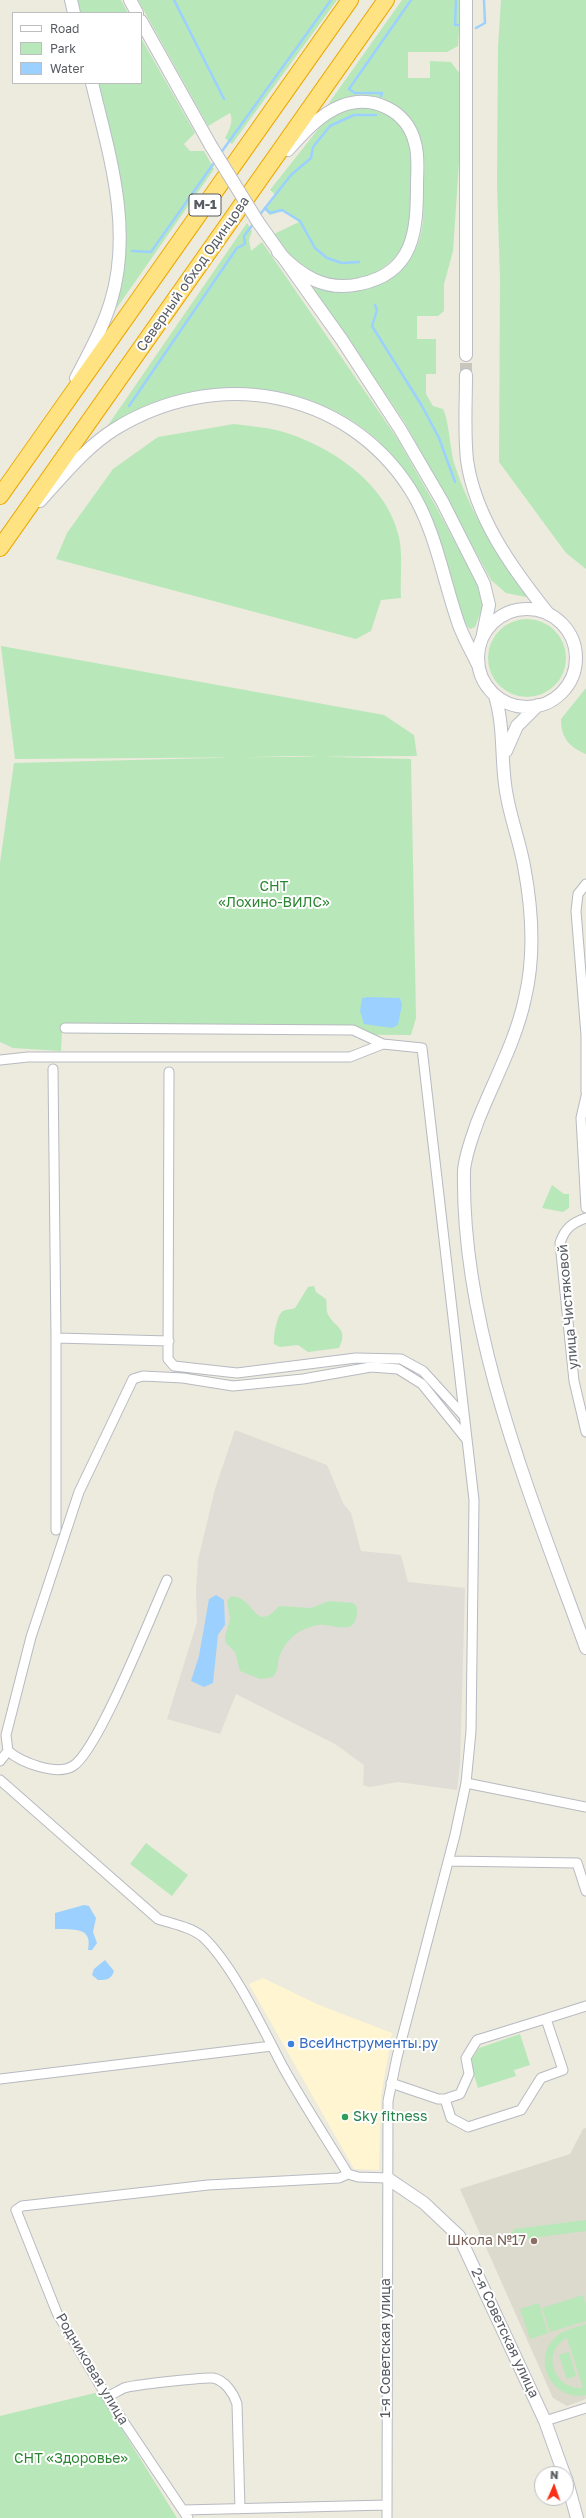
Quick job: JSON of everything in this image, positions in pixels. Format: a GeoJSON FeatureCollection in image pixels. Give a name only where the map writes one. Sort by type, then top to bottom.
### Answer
{"type":"FeatureCollection","features":[{"type":"Feature","properties":{"kind":"highway","name":"М-1"},"geometry":{"type":"LineString","coordinates":[[0,496],[350,0]]}},
{"type":"Feature","properties":{"kind":"highway","name":"Северный обход Одинцова"},"geometry":{"type":"LineString","coordinates":[[0,548],[386,0]]}},
{"type":"Feature","properties":{"kind":"street"},"geometry":{"type":"LineString","coordinates":[[71,0],[74,12]]}},
{"type":"Feature","properties":{"kind":"street"},"geometry":{"type":"LineString","coordinates":[[130,0],[136,12]]}},
{"type":"Feature","properties":{"kind":"street"},"geometry":{"type":"LineString","coordinates":[[466,0],[466,354]]}},
{"type":"Feature","properties":{"kind":"street"},"geometry":{"type":"LineString","coordinates":[[142,23],[211,146],[258,222],[342,340],[400,429],[442,501],[478,571],[486,591],[489,605],[484,634],[479,646],[478,665]]}},
{"type":"Feature","properties":{"kind":"street"},"geometry":{"type":"LineString","coordinates":[[60,411],[103,324],[116,279],[120,254],[119,204],[92,84]]}},
{"type":"Feature","properties":{"kind":"street"},"geometry":{"type":"LineString","coordinates":[[251,192],[303,133],[340,106],[365,101],[379,104],[400,116],[411,131],[418,156],[416,230],[408,252],[394,268],[382,277],[367,283],[352,286],[326,285],[302,274],[278,252]]}},
{"type":"Feature","properties":{"kind":"street"},"geometry":{"type":"LineString","coordinates":[[466,375],[466,439],[472,482],[492,531],[503,551],[547,612],[566,627],[574,642],[576,658],[573,674],[566,688],[553,699],[538,705],[516,705],[495,696]]}},
{"type":"Feature","properties":{"kind":"street"},"geometry":{"type":"LineString","coordinates":[[10,534],[83,454],[114,430],[146,412],[199,396],[253,394],[288,400],[313,407],[341,422],[368,441],[394,466],[421,509],[432,536],[460,626],[478,665],[482,679],[495,696],[502,726],[505,784],[527,887],[532,952],[525,999],[512,1038],[472,1138],[464,1168],[469,1252],[481,1324],[508,1430],[586,1648]]}},
{"type":"Feature","properties":{"kind":"street"},"geometry":{"type":"LineString","coordinates":[[484,634],[494,621],[511,611],[531,608],[547,612]]}},
{"type":"Feature","properties":{"kind":"street"},"geometry":{"type":"LineString","coordinates":[[504,760],[510,737],[517,726],[538,705]]}},
{"type":"Feature","properties":{"kind":"street"},"geometry":{"type":"LineString","coordinates":[[586,884],[578,894],[576,910],[586,1035],[586,1092]]}},
{"type":"Feature","properties":{"kind":"street"},"geometry":{"type":"LineString","coordinates":[[65,1028],[353,1030],[383,1044]]}},
{"type":"Feature","properties":{"kind":"street"},"geometry":{"type":"LineString","coordinates":[[0,1060],[28,1057],[350,1057],[383,1044]]}},
{"type":"Feature","properties":{"kind":"street","name":"1-я Советская улица"},"geometry":{"type":"LineString","coordinates":[[383,1044],[422,1048],[474,1500],[471,1731],[466,1783],[449,1861],[391,2083],[388,2101],[387,2518]]}},
{"type":"Feature","properties":{"kind":"street"},"geometry":{"type":"LineString","coordinates":[[53,1070],[56,1338],[56,1530]]}},
{"type":"Feature","properties":{"kind":"street"},"geometry":{"type":"LineString","coordinates":[[169,1072],[168,1359],[174,1366],[237,1373],[356,1358],[401,1359],[423,1371],[464,1416]]}},
{"type":"Feature","properties":{"kind":"street"},"geometry":{"type":"LineString","coordinates":[[586,1096],[580,1118],[586,1208]]}},
{"type":"Feature","properties":{"kind":"street","name":"улица Чистяковой"},"geometry":{"type":"LineString","coordinates":[[586,1218],[573,1223],[564,1232],[560,1243],[574,1381],[586,1432]]}},
{"type":"Feature","properties":{"kind":"street"},"geometry":{"type":"LineString","coordinates":[[56,1338],[169,1340]]}},
{"type":"Feature","properties":{"kind":"street"},"geometry":{"type":"LineString","coordinates":[[166,1580],[106,1716],[83,1758],[72,1766],[48,1768],[14,1756],[8,1751],[6,1735],[20,1673],[79,1492],[133,1379],[143,1376],[183,1378],[234,1386],[303,1378],[370,1367],[398,1369],[422,1384],[468,1441]]}},
{"type":"Feature","properties":{"kind":"street"},"geometry":{"type":"LineString","coordinates":[[0,1760],[8,1751]]}},
{"type":"Feature","properties":{"kind":"street"},"geometry":{"type":"LineString","coordinates":[[0,1780],[158,1919],[189,1929],[201,1936],[211,1945],[238,1986],[348,2174],[358,2177],[387,2178]]}},
{"type":"Feature","properties":{"kind":"street"},"geometry":{"type":"LineString","coordinates":[[466,1783],[586,1807]]}},
{"type":"Feature","properties":{"kind":"street"},"geometry":{"type":"LineString","coordinates":[[449,1861],[581,1863],[586,1891]]}},
{"type":"Feature","properties":{"kind":"street"},"geometry":{"type":"LineString","coordinates":[[391,2083],[438,2099],[445,2099],[460,2094],[468,2074],[466,2058],[477,2040],[586,2006]]}},
{"type":"Feature","properties":{"kind":"street"},"geometry":{"type":"LineString","coordinates":[[445,2099],[451,2118],[468,2127],[523,2109],[541,2078],[563,2070],[545,2019]]}},
{"type":"Feature","properties":{"kind":"street"},"geometry":{"type":"LineString","coordinates":[[0,2079],[272,2046]]}},
{"type":"Feature","properties":{"kind":"street","name":"Родниковая улица"},"geometry":{"type":"LineString","coordinates":[[185,2514],[107,2397],[57,2313],[16,2210],[22,2206],[208,2185],[339,2178],[348,2174]]}},
{"type":"Feature","properties":{"kind":"street","name":"2-я Советская улица"},"geometry":{"type":"LineString","coordinates":[[387,2178],[424,2203],[459,2236],[545,2421],[561,2466]]}},
{"type":"Feature","properties":{"kind":"street"},"geometry":{"type":"LineString","coordinates":[[107,2397],[125,2388],[199,2379],[214,2378],[223,2383],[234,2395],[237,2404],[240,2509]]}},
{"type":"Feature","properties":{"kind":"street"},"geometry":{"type":"LineString","coordinates":[[545,2421],[586,2408]]}},
{"type":"Feature","properties":{"kind":"street"},"geometry":{"type":"LineString","coordinates":[[185,2514],[240,2509],[387,2505]]}},
{"type":"Feature","properties":{"kind":"street"},"geometry":{"type":"LineString","coordinates":[[574,2506],[577,2518]]}},
{"type":"Feature","properties":{"kind":"shaded area"},"geometry":{"type":"Polygon","coordinates":[[[235,1430],[327,1465],[343,1503],[351,1513],[361,1551],[401,1555],[408,1582],[465,1588],[460,1765],[457,1790],[398,1782],[370,1787],[363,1785],[364,1765],[335,1744],[236,1694],[220,1734],[167,1719],[197,1622],[196,1591],[198,1560],[215,1489],[235,1430]]]}},
{"type":"Feature","properties":{"kind":"shaded area"},"geometry":{"type":"Polygon","coordinates":[[[263,1978],[319,2005],[392,2033],[381,2096],[379,2170],[354,2169],[249,1984],[263,1978]]]}},
{"type":"Feature","properties":{"kind":"shaded area","name":"Школа №17"},"geometry":{"type":"Polygon","coordinates":[[[586,2128],[586,2399],[567,2406],[553,2398],[460,2189],[570,2154],[583,2129],[586,2128]]]}},
{"type":"Feature","properties":{"kind":"green space"},"geometry":{"type":"Polygon","coordinates":[[[76,0],[121,0],[127,12],[80,12],[76,0]]]}},
{"type":"Feature","properties":{"kind":"green space"},"geometry":{"type":"Polygon","coordinates":[[[138,0],[337,0],[232,144],[225,138],[231,123],[230,113],[208,126],[138,0]]]}},
{"type":"Feature","properties":{"kind":"green space"},"geometry":{"type":"Polygon","coordinates":[[[402,0],[461,0],[458,46],[447,52],[408,52],[408,78],[430,78],[430,61],[451,62],[460,74],[460,148],[453,251],[444,284],[444,311],[438,316],[417,316],[417,339],[436,339],[436,374],[426,374],[426,394],[433,406],[443,409],[447,420],[455,466],[469,501],[495,549],[528,595],[526,597],[506,593],[491,580],[405,423],[349,340],[310,288],[312,286],[327,291],[343,292],[374,286],[388,279],[401,269],[411,257],[418,243],[422,230],[423,216],[424,159],[421,149],[396,107],[332,106],[329,103],[402,0]]]}},
{"type":"Feature","properties":{"kind":"green space"},"geometry":{"type":"Polygon","coordinates":[[[501,0],[586,0],[586,569],[566,553],[499,462],[500,279],[497,184],[498,47],[501,0]]]}},
{"type":"Feature","properties":{"kind":"green space"},"geometry":{"type":"Polygon","coordinates":[[[142,40],[195,133],[184,144],[190,151],[204,151],[214,169],[116,309],[125,255],[123,204],[97,84],[142,84],[142,40]]]}},
{"type":"Feature","properties":{"kind":"green space"},"geometry":{"type":"Polygon","coordinates":[[[354,107],[378,109],[389,114],[403,129],[410,150],[413,216],[409,235],[393,260],[368,276],[340,282],[325,280],[311,274],[295,262],[274,234],[299,222],[283,211],[270,215],[265,210],[276,195],[270,190],[323,123],[334,115],[354,107]]]}},
{"type":"Feature","properties":{"kind":"green space"},"geometry":{"type":"Polygon","coordinates":[[[247,223],[252,231],[249,240],[251,251],[262,242],[397,438],[435,505],[479,587],[483,606],[475,627],[470,629],[465,624],[435,530],[419,494],[409,477],[380,443],[346,417],[307,399],[265,390],[222,388],[180,395],[139,410],[102,434],[247,223]]]}},
{"type":"Feature","properties":{"kind":"green space"},"geometry":{"type":"Polygon","coordinates":[[[234,424],[276,430],[315,444],[352,468],[368,482],[382,499],[392,517],[399,537],[401,559],[401,598],[381,600],[371,631],[356,639],[56,559],[67,533],[113,469],[158,437],[234,424]]]}},
{"type":"Feature","properties":{"kind":"green space"},"geometry":{"type":"Polygon","coordinates":[[[527,619],[542,622],[549,626],[559,636],[563,643],[566,658],[563,673],[559,680],[549,690],[542,694],[527,697],[512,694],[505,690],[495,680],[491,673],[488,658],[491,643],[495,636],[505,626],[512,622],[527,619]]]}},
{"type":"Feature","properties":{"kind":"green space"},"geometry":{"type":"Polygon","coordinates":[[[1,646],[384,715],[414,735],[417,756],[15,759],[1,646]]]}},
{"type":"Feature","properties":{"kind":"green space"},"geometry":{"type":"Polygon","coordinates":[[[586,688],[586,754],[571,745],[564,737],[561,719],[586,688]]]}},
{"type":"Feature","properties":{"kind":"green space","name":"СНТ «Лохино-ВИЛС»"},"geometry":{"type":"Polygon","coordinates":[[[294,756],[411,759],[416,1018],[411,1035],[62,1033],[61,1051],[13,1048],[0,1042],[0,863],[14,763],[294,756]]]}},
{"type":"Feature","properties":{"kind":"green space"},"geometry":{"type":"Polygon","coordinates":[[[552,1185],[564,1194],[569,1194],[569,1208],[563,1212],[542,1208],[552,1185]]]}},
{"type":"Feature","properties":{"kind":"green space"},"geometry":{"type":"Polygon","coordinates":[[[314,1286],[316,1292],[326,1299],[329,1317],[341,1331],[342,1341],[339,1348],[308,1352],[298,1345],[280,1347],[274,1344],[276,1326],[281,1313],[284,1310],[295,1308],[308,1287],[314,1286]]]}},
{"type":"Feature","properties":{"kind":"green space"},"geometry":{"type":"Polygon","coordinates":[[[231,1596],[246,1602],[259,1616],[264,1617],[271,1614],[279,1606],[311,1608],[329,1601],[353,1603],[357,1607],[357,1616],[355,1622],[351,1626],[342,1627],[318,1625],[297,1633],[290,1639],[282,1651],[279,1658],[277,1671],[273,1677],[260,1679],[240,1671],[235,1652],[226,1643],[225,1637],[230,1619],[227,1601],[231,1596]]]}},
{"type":"Feature","properties":{"kind":"green space"},"geometry":{"type":"Polygon","coordinates":[[[146,1843],[188,1875],[172,1896],[130,1864],[146,1843]]]}},
{"type":"Feature","properties":{"kind":"green space"},"geometry":{"type":"Polygon","coordinates":[[[520,2034],[530,2065],[514,2070],[516,2076],[478,2088],[470,2062],[479,2048],[520,2034]]]}},
{"type":"Feature","properties":{"kind":"green space"},"geometry":{"type":"Polygon","coordinates":[[[586,2220],[586,2231],[516,2240],[511,2235],[514,2229],[586,2220]]]}},
{"type":"Feature","properties":{"kind":"green space"},"geometry":{"type":"Polygon","coordinates":[[[583,2295],[586,2305],[586,2321],[550,2332],[542,2308],[583,2295]]]}},
{"type":"Feature","properties":{"kind":"green space"},"geometry":{"type":"Polygon","coordinates":[[[539,2303],[548,2333],[530,2339],[520,2309],[539,2303]]]}},
{"type":"Feature","properties":{"kind":"green space"},"geometry":{"type":"Polygon","coordinates":[[[586,2324],[586,2395],[574,2395],[563,2392],[555,2385],[545,2366],[545,2355],[549,2345],[557,2336],[567,2330],[586,2324]],[[567,2338],[559,2344],[554,2352],[554,2369],[558,2377],[564,2383],[573,2387],[583,2388],[567,2338]]]}},
{"type":"Feature","properties":{"kind":"green space"},"geometry":{"type":"Polygon","coordinates":[[[569,2352],[576,2376],[567,2379],[559,2355],[569,2352]]]}},
{"type":"Feature","properties":{"kind":"green space","name":"СНТ «Здоровье»"},"geometry":{"type":"Polygon","coordinates":[[[99,2392],[177,2518],[0,2518],[0,2416],[99,2392]]]}},
{"type":"Feature","properties":{"kind":"water"},"geometry":{"type":"Polygon","coordinates":[[[362,998],[400,998],[402,1005],[398,1025],[392,1028],[364,1024],[360,1011],[362,998]]]}},
{"type":"Feature","properties":{"kind":"water"},"geometry":{"type":"Polygon","coordinates":[[[216,1595],[224,1600],[225,1625],[218,1635],[213,1683],[204,1687],[191,1681],[199,1656],[209,1599],[216,1595]]]}},
{"type":"Feature","properties":{"kind":"water"},"geometry":{"type":"Polygon","coordinates":[[[84,1905],[89,1906],[96,1918],[93,1932],[97,1943],[92,1950],[88,1950],[89,1942],[85,1933],[75,1930],[55,1929],[55,1913],[84,1905]]]}},
{"type":"Feature","properties":{"kind":"water"},"geometry":{"type":"Polygon","coordinates":[[[105,1960],[114,1971],[108,1979],[98,1980],[92,1975],[94,1969],[105,1960]]]}},
{"type":"Feature","properties":{"kind":"waterway"},"geometry":{"type":"LineString","coordinates":[[174,0],[224,99]]}},
{"type":"Feature","properties":{"kind":"waterway"},"geometry":{"type":"LineString","coordinates":[[220,154],[331,0]]}},
{"type":"Feature","properties":{"kind":"waterway"},"geometry":{"type":"LineString","coordinates":[[381,96],[382,93],[355,93],[349,89],[411,0]]}},
{"type":"Feature","properties":{"kind":"waterway"},"geometry":{"type":"LineString","coordinates":[[456,0],[455,25],[458,25]]}},
{"type":"Feature","properties":{"kind":"waterway"},"geometry":{"type":"LineString","coordinates":[[476,28],[485,23],[484,0]]}},
{"type":"Feature","properties":{"kind":"waterway"},"geometry":{"type":"LineString","coordinates":[[258,217],[291,175],[311,158],[313,147],[330,126],[354,115],[376,115]]}},
{"type":"Feature","properties":{"kind":"waterway"},"geometry":{"type":"LineString","coordinates":[[132,251],[151,252],[216,160]]}},
{"type":"Feature","properties":{"kind":"waterway"},"geometry":{"type":"LineString","coordinates":[[265,208],[270,213],[282,210],[300,221],[315,248],[327,258],[342,263],[359,262]]}},
{"type":"Feature","properties":{"kind":"waterway"},"geometry":{"type":"LineString","coordinates":[[129,406],[237,248],[245,244],[244,236],[254,223]]}},
{"type":"Feature","properties":{"kind":"waterway"},"geometry":{"type":"LineString","coordinates":[[375,305],[377,310],[372,326],[422,406],[439,438],[455,482]]}},
{"type":"Feature","properties":{"kind":"tunnel"},"geometry":{"type":"LineString","coordinates":[[466,355],[466,375]]}},
{"type":"Feature","properties":{"kind":"place","name":"ВсеИнструменты.ру"},"geometry":{"type":"Point","coordinates":[291,2044]}},
{"type":"Feature","properties":{"kind":"place","name":"Sky fitness"},"geometry":{"type":"Point","coordinates":[345,2117]}},
{"type":"Feature","properties":{"kind":"place","name":"Школа №17"},"geometry":{"type":"Point","coordinates":[534,2241]}}]}
